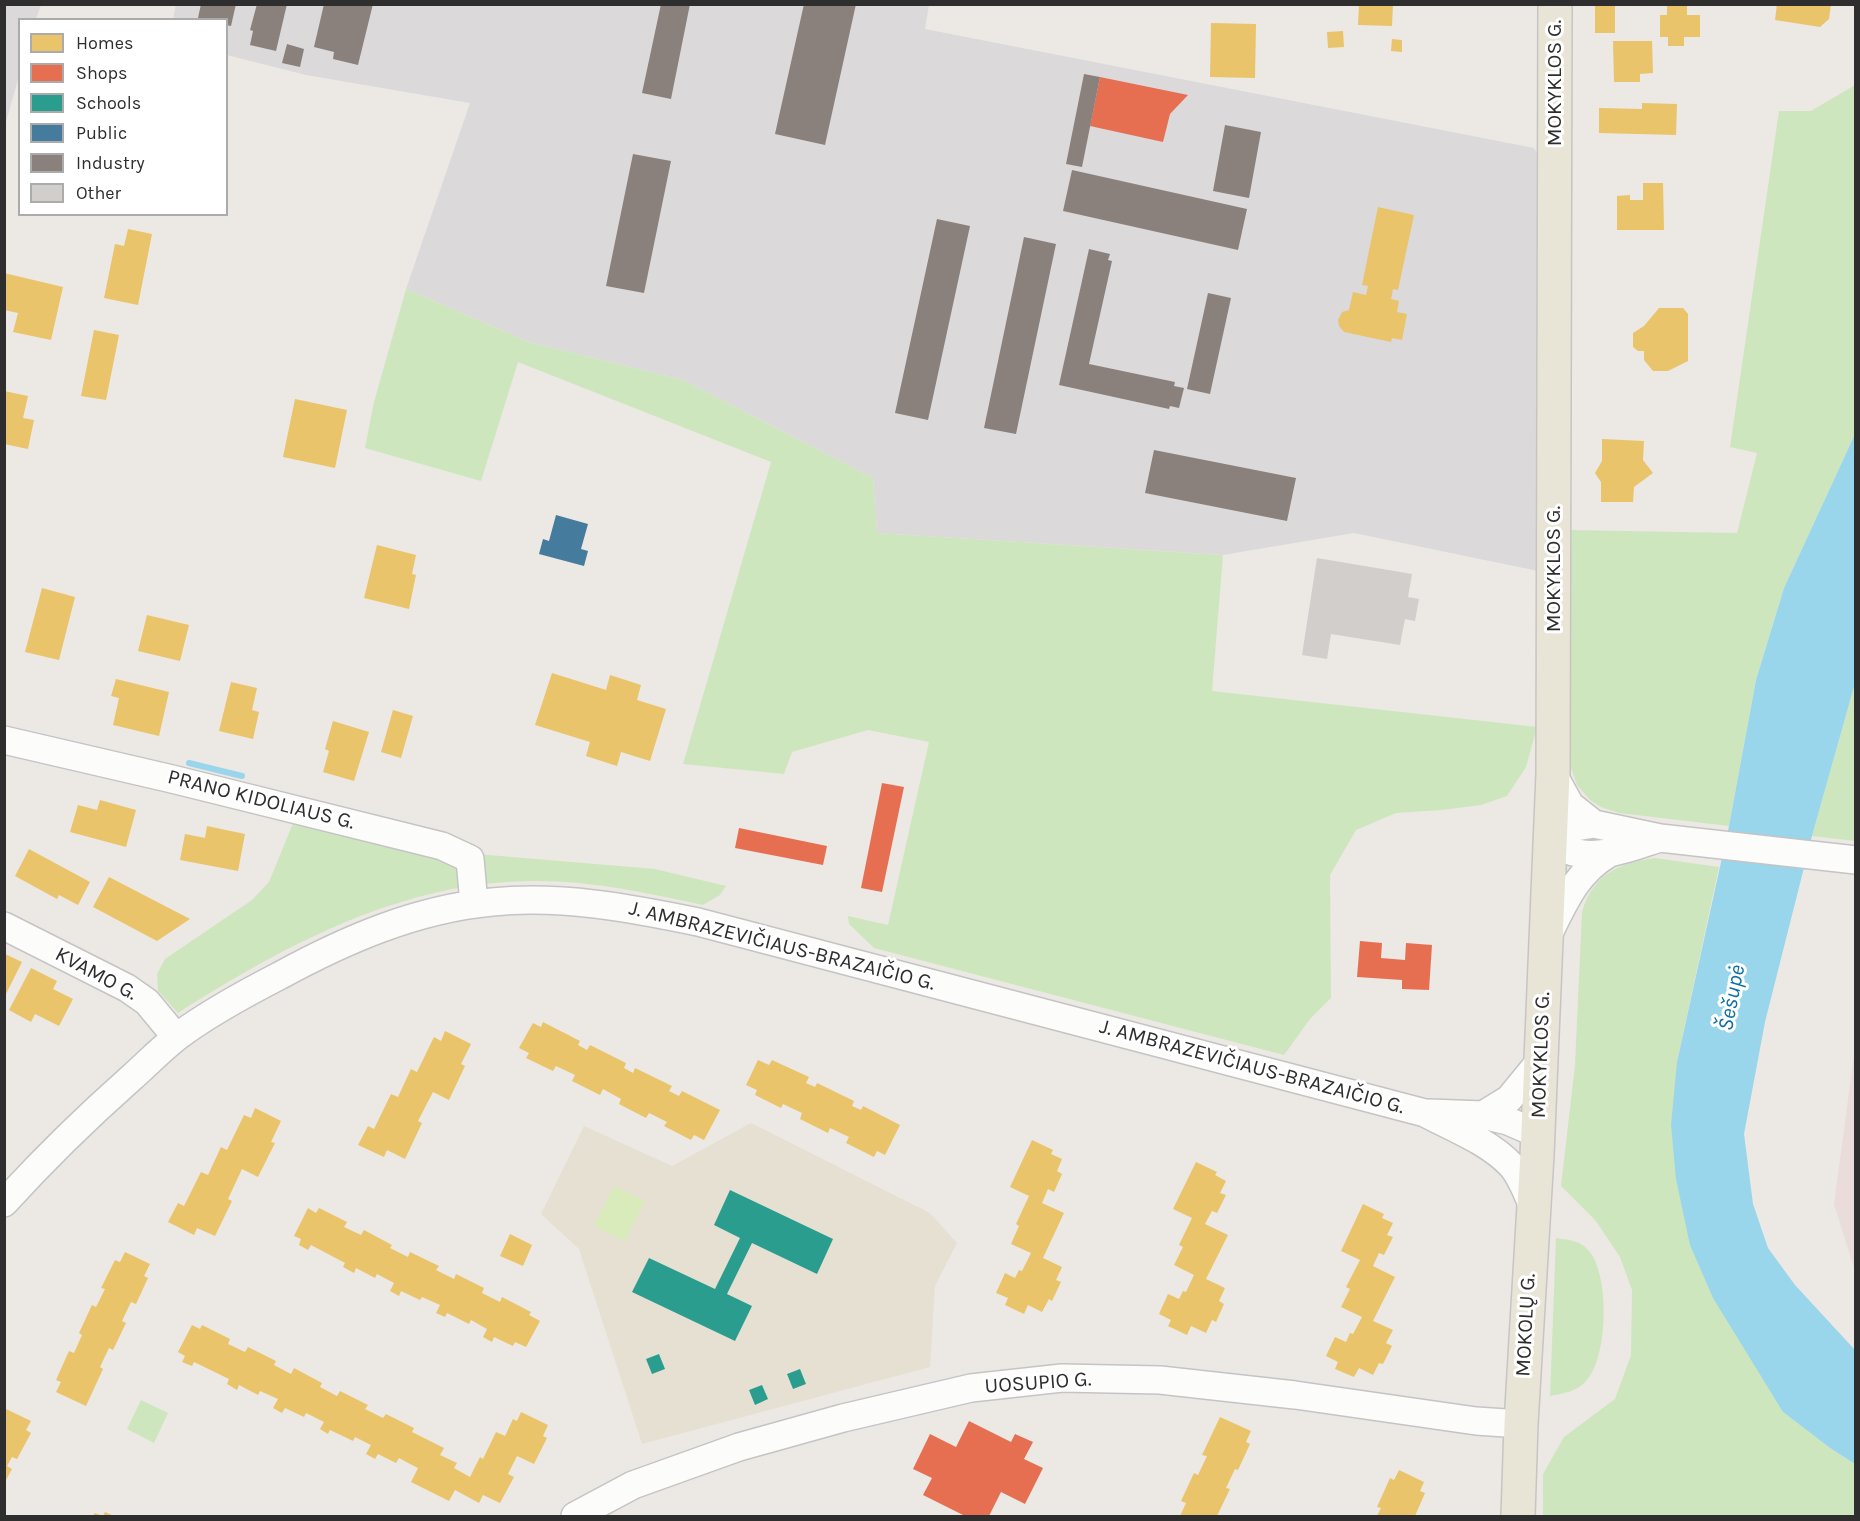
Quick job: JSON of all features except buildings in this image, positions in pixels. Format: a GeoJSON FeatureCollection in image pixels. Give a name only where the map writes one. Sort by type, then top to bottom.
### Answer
{"type":"FeatureCollection","features":[{"type":"Feature","properties":{"kind":"main road","name":"MOKYKLOS G."},"geometry":{"type":"LineString","coordinates":[[1538,1134],[1553,774],[1555,4]]}},
{"type":"Feature","properties":{"kind":"main road","name":"MOKOLŲ G."},"geometry":{"type":"LineString","coordinates":[[1518,1516],[1521,1424],[1538,1134]]}},
{"type":"Feature","properties":{"kind":"street","name":"PRANO KIDOLIAUS G."},"geometry":{"type":"LineString","coordinates":[[4,740],[161,776],[442,846],[470,859],[474,904]]}},
{"type":"Feature","properties":{"kind":"street"},"geometry":{"type":"LineString","coordinates":[[1553,774],[1570,805],[1594,824]]}},
{"type":"Feature","properties":{"kind":"street"},"geometry":{"type":"LineString","coordinates":[[1669,839],[1608,854],[1568,851],[1550,840],[1576,827],[1594,824],[1669,839],[1856,860]]}},
{"type":"Feature","properties":{"kind":"street"},"geometry":{"type":"LineString","coordinates":[[1546,938],[1578,879],[1608,854]]}},
{"type":"Feature","properties":{"kind":"street","name":"J. AMBRAZEVIČIAUS-BRAZAIČIO G."},"geometry":{"type":"LineString","coordinates":[[4,1203],[66,1138],[176,1037],[245,993],[333,947],[410,918],[474,904],[511,900],[591,903],[698,922],[1425,1113],[1481,1142],[1511,1166],[1518,1175],[1533,1207]]}},
{"type":"Feature","properties":{"kind":"street","name":"KVAMO G."},"geometry":{"type":"LineString","coordinates":[[4,926],[127,988],[147,1002],[176,1037]]}},
{"type":"Feature","properties":{"kind":"street"},"geometry":{"type":"LineString","coordinates":[[1483,1115],[1509,1098],[1541,1060]]}},
{"type":"Feature","properties":{"kind":"street","name":"J. AMBRAZEVIČIAUS-BRAZAIČIO G."},"geometry":{"type":"LineString","coordinates":[[1425,1113],[1483,1115],[1508,1121],[1538,1134]]}},
{"type":"Feature","properties":{"kind":"street"},"geometry":{"type":"LineString","coordinates":[[1481,1142],[1506,1141],[1538,1134]]}},
{"type":"Feature","properties":{"kind":"street","name":"UOSUPIO G."},"geometry":{"type":"LineString","coordinates":[[575,1516],[633,1485],[740,1447],[843,1418],[971,1388],[1062,1378],[1151,1379],[1204,1383],[1476,1421],[1521,1424]]}},
{"type":"Feature","properties":{"kind":"shaded area"},"geometry":{"type":"Polygon","coordinates":[[[176,4],[929,5],[925,29],[1534,148],[1545,168],[1538,571],[1354,533],[1223,555],[877,533],[873,478],[683,380],[529,342],[406,289],[470,103],[306,75],[228,55],[228,18],[173,18],[176,4]]]}},
{"type":"Feature","properties":{"kind":"shaded area"},"geometry":{"type":"Polygon","coordinates":[[[4,5],[41,5],[36,18],[18,18],[18,80],[6,122],[4,5]]]}},
{"type":"Feature","properties":{"kind":"shaded area"},"geometry":{"type":"Polygon","coordinates":[[[1855,1048],[1855,1271],[1834,1204],[1855,1048]]]}},
{"type":"Feature","properties":{"kind":"shaded area"},"geometry":{"type":"Polygon","coordinates":[[[751,1123],[930,1213],[957,1243],[935,1286],[930,1367],[642,1444],[579,1249],[541,1214],[584,1126],[672,1166],[751,1123]]]}},
{"type":"Feature","properties":{"kind":"green space"},"geometry":{"type":"Polygon","coordinates":[[[1855,85],[1855,434],[1784,588],[1756,680],[1729,826],[1619,813],[1601,807],[1590,800],[1577,785],[1571,768],[1565,728],[1568,530],[1737,533],[1757,453],[1730,447],[1779,111],[1811,111],[1855,85]]]}},
{"type":"Feature","properties":{"kind":"green space"},"geometry":{"type":"Polygon","coordinates":[[[406,289],[529,342],[683,380],[873,478],[877,533],[1223,555],[1212,691],[1537,727],[1526,767],[1507,796],[1481,805],[1396,813],[1356,830],[1330,875],[1331,998],[1310,1019],[1284,1055],[874,948],[849,924],[848,916],[888,925],[929,742],[868,730],[792,752],[784,774],[683,764],[771,462],[518,362],[481,481],[365,448],[374,402],[406,289]]]}},
{"type":"Feature","properties":{"kind":"green space"},"geometry":{"type":"Polygon","coordinates":[[[1855,683],[1855,841],[1812,836],[1855,683]]]}},
{"type":"Feature","properties":{"kind":"green space"},"geometry":{"type":"Polygon","coordinates":[[[298,811],[476,854],[655,869],[726,886],[720,895],[703,905],[620,888],[579,883],[537,881],[488,884],[441,892],[394,904],[305,941],[261,963],[178,1013],[158,991],[157,974],[165,959],[252,900],[269,882],[298,811]]]}},
{"type":"Feature","properties":{"kind":"green space"},"geometry":{"type":"Polygon","coordinates":[[[1655,858],[1719,867],[1677,1062],[1783,1412],[1855,1464],[1855,1516],[1543,1516],[1543,1474],[1564,1437],[1615,1399],[1631,1355],[1632,1290],[1620,1257],[1595,1220],[1561,1186],[1575,1065],[1582,912],[1593,888],[1609,873],[1630,863],[1655,858]]]}},
{"type":"Feature","properties":{"kind":"green space"},"geometry":{"type":"Polygon","coordinates":[[[614,1186],[645,1201],[625,1241],[594,1226],[614,1186]]]}},
{"type":"Feature","properties":{"kind":"green space"},"geometry":{"type":"Polygon","coordinates":[[[1556,1238],[1578,1243],[1589,1251],[1596,1263],[1600,1278],[1604,1316],[1599,1353],[1594,1369],[1587,1380],[1575,1390],[1550,1396],[1556,1238]]]}},
{"type":"Feature","properties":{"kind":"green space"},"geometry":{"type":"Polygon","coordinates":[[[141,1400],[168,1413],[154,1443],[127,1429],[141,1400]]]}},
{"type":"Feature","properties":{"kind":"water","name":"Šešupė"},"geometry":{"type":"Polygon","coordinates":[[[1855,434],[1855,683],[1812,836],[1765,1022],[1744,1134],[1753,1204],[1768,1248],[1795,1285],[1855,1350],[1855,1464],[1783,1412],[1713,1298],[1690,1245],[1676,1179],[1671,1125],[1677,1062],[1729,826],[1756,680],[1784,588],[1855,434]]]}},
{"type":"Feature","properties":{"kind":"waterway"},"geometry":{"type":"LineString","coordinates":[[189,763],[242,776]]}}]}
